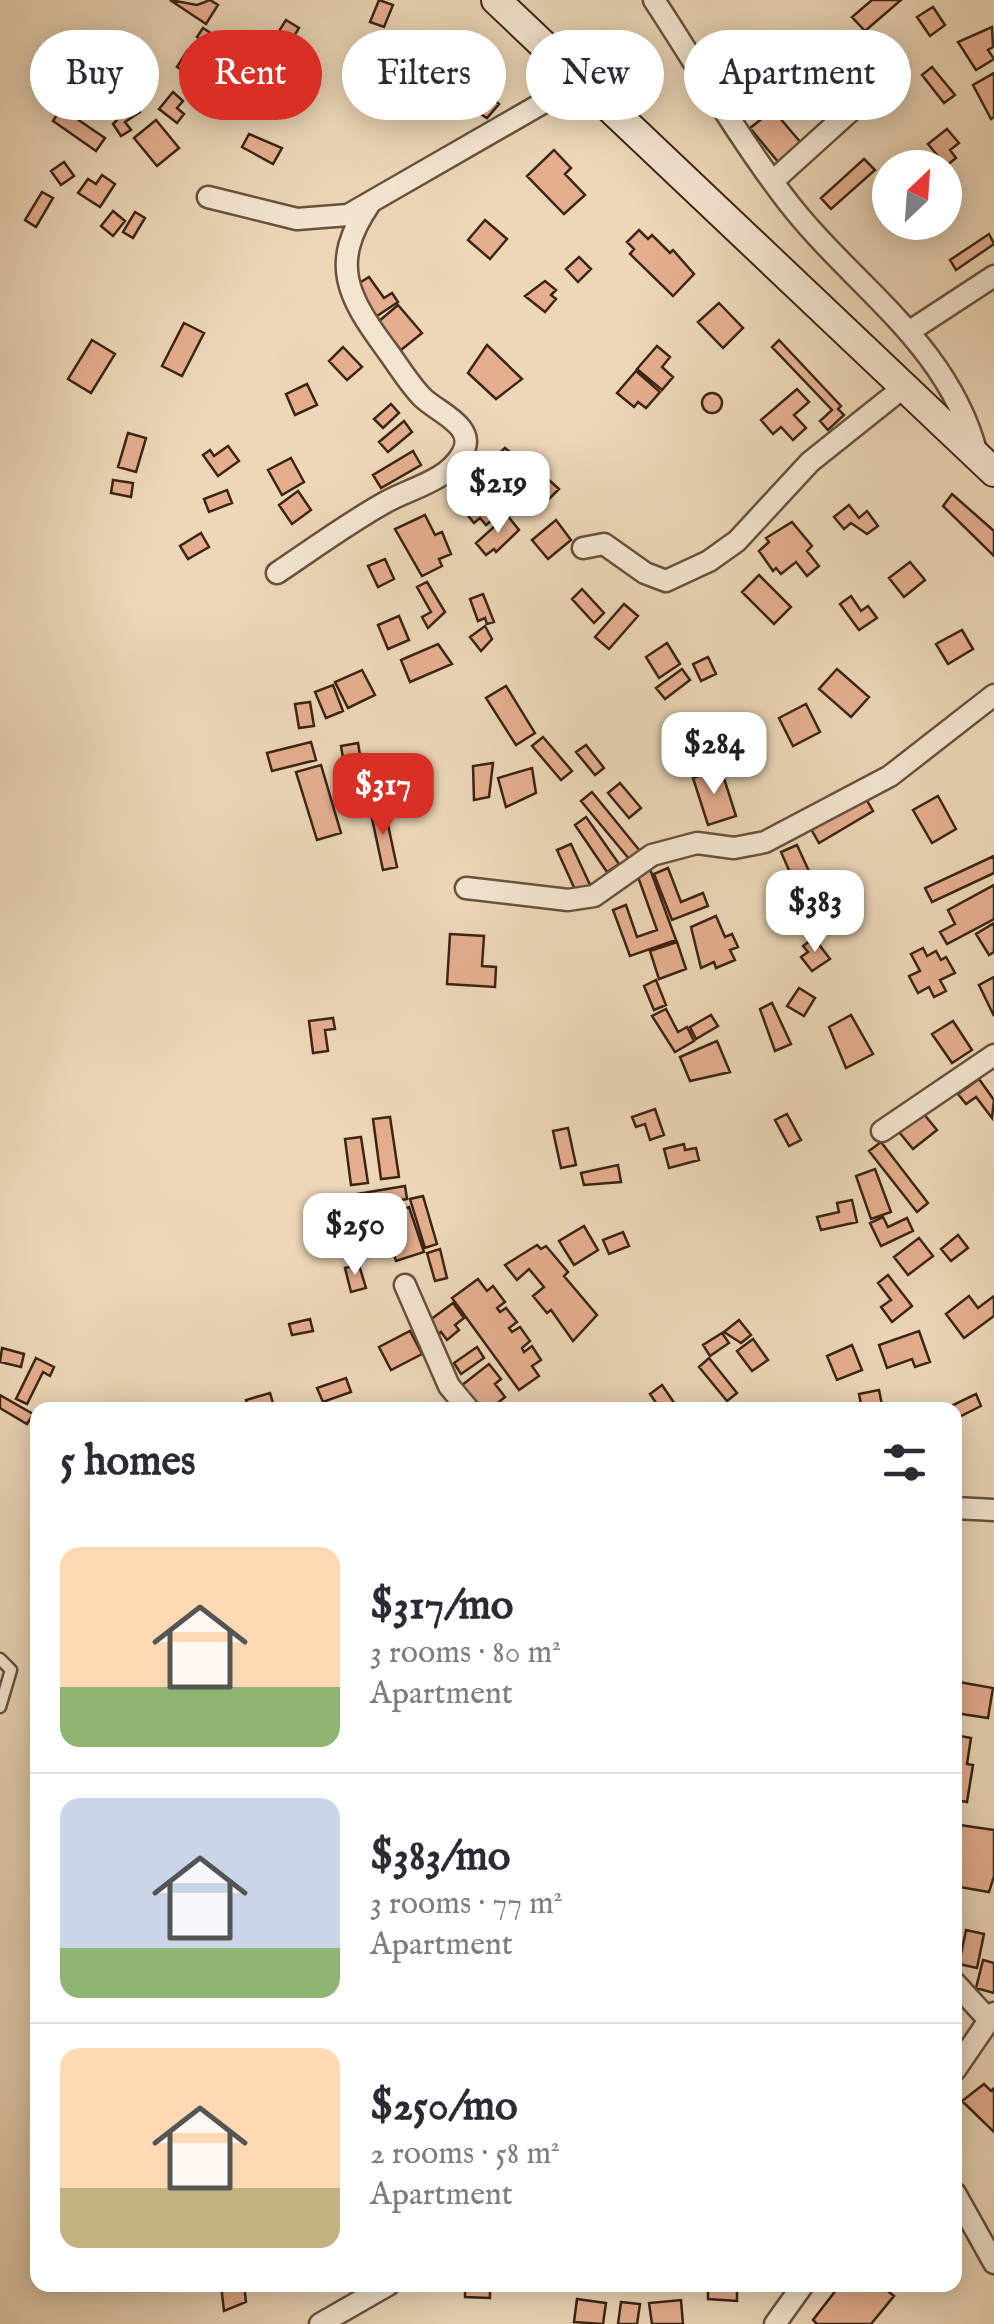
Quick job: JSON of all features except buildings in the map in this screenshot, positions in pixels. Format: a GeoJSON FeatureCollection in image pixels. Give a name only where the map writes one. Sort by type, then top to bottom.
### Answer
{"type":"FeatureCollection","features":[{"type":"Feature","properties":{"kind":"main road"},"geometry":{"type":"LineString","coordinates":[[496,0],[527,30]]}},
{"type":"Feature","properties":{"kind":"main road"},"geometry":{"type":"LineString","coordinates":[[622,120],[986,464]]}},
{"type":"Feature","properties":{"kind":"street"},"geometry":{"type":"LineString","coordinates":[[654,0],[773,182],[910,331],[966,412],[986,464]]}},
{"type":"Feature","properties":{"kind":"street"},"geometry":{"type":"LineString","coordinates":[[208,197],[297,219],[348,214],[369,206],[526,113]]}},
{"type":"Feature","properties":{"kind":"street"},"geometry":{"type":"LineString","coordinates":[[773,182],[841,120]]}},
{"type":"Feature","properties":{"kind":"street"},"geometry":{"type":"LineString","coordinates":[[277,574],[387,501],[440,476],[460,457],[466,444],[464,432],[423,397],[354,302],[345,252],[354,228],[369,206]]}},
{"type":"Feature","properties":{"kind":"street"},"geometry":{"type":"LineString","coordinates":[[910,331],[994,276]]}},
{"type":"Feature","properties":{"kind":"street"},"geometry":{"type":"LineString","coordinates":[[582,548],[604,544],[656,579],[677,578],[726,552],[810,462],[904,387]]}},
{"type":"Feature","properties":{"kind":"street"},"geometry":{"type":"LineString","coordinates":[[466,888],[594,896],[652,855],[697,843],[734,848],[765,842],[890,776],[994,695]]}},
{"type":"Feature","properties":{"kind":"street"},"geometry":{"type":"LineString","coordinates":[[882,1131],[994,1055]]}},
{"type":"Feature","properties":{"kind":"street"},"geometry":{"type":"LineString","coordinates":[[405,1284],[449,1386],[462,1402]]}},
{"type":"Feature","properties":{"kind":"street"},"geometry":{"type":"LineString","coordinates":[[962,1508],[994,1510]]}},
{"type":"Feature","properties":{"kind":"street"},"geometry":{"type":"LineString","coordinates":[[962,1988],[992,2016],[962,2060]]}},
{"type":"Feature","properties":{"kind":"street"},"geometry":{"type":"LineString","coordinates":[[962,2205],[994,2264]]}},
{"type":"Feature","properties":{"kind":"street"},"geometry":{"type":"LineString","coordinates":[[320,2324],[376,2292]]}},
{"type":"Feature","properties":{"kind":"street"},"geometry":{"type":"LineString","coordinates":[[775,2324],[798,2292]]}},
{"type":"Feature","properties":{"kind":"lane"},"geometry":{"type":"LineString","coordinates":[[0,1659],[10,1670],[0,1707]]}}]}
